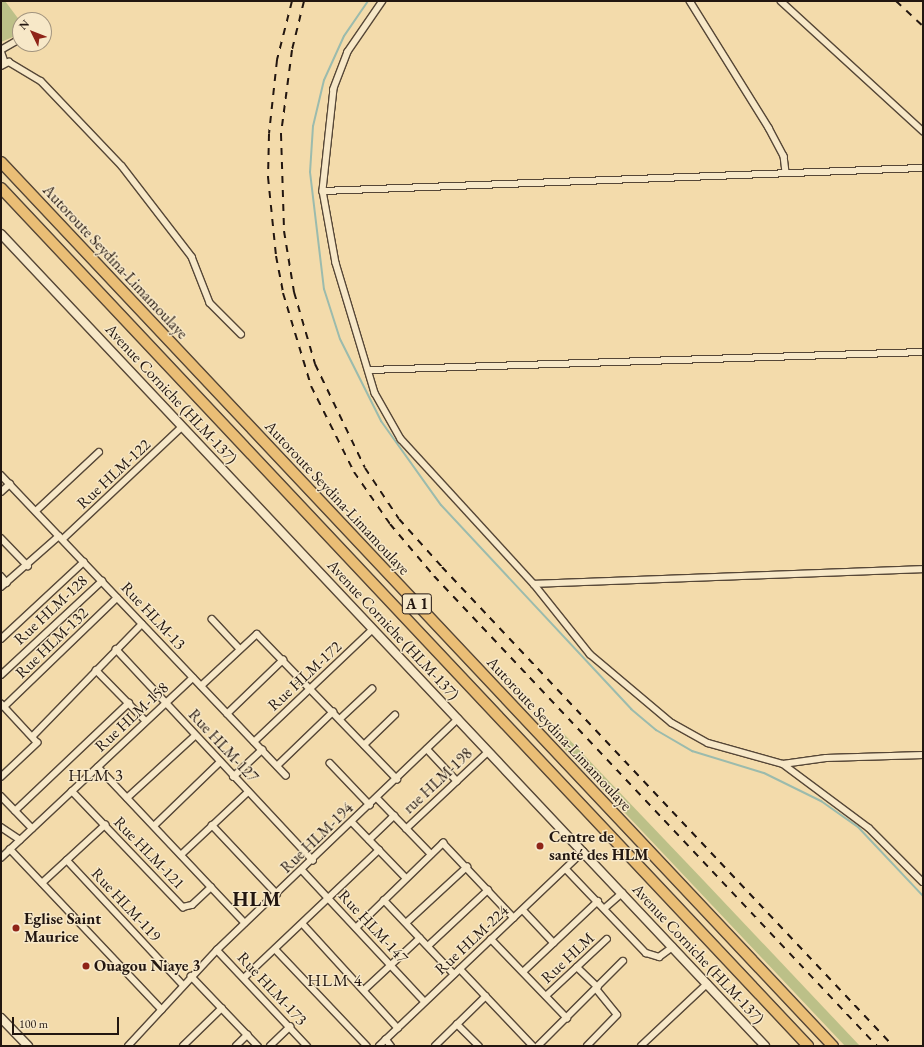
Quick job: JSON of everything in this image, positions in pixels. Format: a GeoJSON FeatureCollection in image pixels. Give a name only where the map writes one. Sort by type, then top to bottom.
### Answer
{"type":"FeatureCollection","features":[{"type":"Feature","properties":{"kind":"highway","name":"Autoroute Seydina-Limamoulaye"},"geometry":{"type":"LineString","coordinates":[[1,162],[833,1046]]}},
{"type":"Feature","properties":{"kind":"highway","name":"Autoroute Seydina-Limamoulaye"},"geometry":{"type":"LineString","coordinates":[[1,188],[808,1046]]}},
{"type":"Feature","properties":{"kind":"street"},"geometry":{"type":"LineString","coordinates":[[383,1],[348,52],[334,89],[328,116],[323,191],[336,264],[375,393],[404,443],[534,584],[590,654],[672,723],[708,743],[783,764],[869,828],[923,882]]}},
{"type":"Feature","properties":{"kind":"street"},"geometry":{"type":"LineString","coordinates":[[690,1],[769,128],[784,156],[786,174]]}},
{"type":"Feature","properties":{"kind":"street"},"geometry":{"type":"LineString","coordinates":[[781,1],[923,131]]}},
{"type":"Feature","properties":{"kind":"street"},"geometry":{"type":"LineString","coordinates":[[12,44],[1,51],[3,64],[41,82],[122,166],[192,257],[210,304],[241,334]]}},
{"type":"Feature","properties":{"kind":"street"},"geometry":{"type":"LineString","coordinates":[[323,191],[923,168]]}},
{"type":"Feature","properties":{"kind":"street","name":"Avenue Corniche (HLM-137)"},"geometry":{"type":"LineString","coordinates":[[1,234],[765,1046]]}},
{"type":"Feature","properties":{"kind":"street"},"geometry":{"type":"LineString","coordinates":[[369,370],[923,352]]}},
{"type":"Feature","properties":{"kind":"street","name":"Rue HLM-122"},"geometry":{"type":"LineString","coordinates":[[1,587],[61,538],[182,427]]}},
{"type":"Feature","properties":{"kind":"street"},"geometry":{"type":"LineString","coordinates":[[36,511],[99,452]]}},
{"type":"Feature","properties":{"kind":"street","name":"Rue HLM-13"},"geometry":{"type":"LineString","coordinates":[[1,475],[286,775]]}},
{"type":"Feature","properties":{"kind":"street"},"geometry":{"type":"LineString","coordinates":[[1,492],[10,484]]}},
{"type":"Feature","properties":{"kind":"street"},"geometry":{"type":"LineString","coordinates":[[1,538],[28,566]]}},
{"type":"Feature","properties":{"kind":"street"},"geometry":{"type":"LineString","coordinates":[[1,639],[84,562]]}},
{"type":"Feature","properties":{"kind":"street"},"geometry":{"type":"LineString","coordinates":[[534,584],[923,569]]}},
{"type":"Feature","properties":{"kind":"street"},"geometry":{"type":"LineString","coordinates":[[1,576],[7,583]]}},
{"type":"Feature","properties":{"kind":"street","name":"Rue HLM-128"},"geometry":{"type":"LineString","coordinates":[[1,675],[102,581]]}},
{"type":"Feature","properties":{"kind":"street","name":"Rue HLM-132"},"geometry":{"type":"LineString","coordinates":[[2,705],[118,598]]}},
{"type":"Feature","properties":{"kind":"street"},"geometry":{"type":"LineString","coordinates":[[212,620],[240,649]]}},
{"type":"Feature","properties":{"kind":"street"},"geometry":{"type":"LineString","coordinates":[[33,736],[142,624]]}},
{"type":"Feature","properties":{"kind":"street","name":"Rue HLM-172"},"geometry":{"type":"LineString","coordinates":[[254,742],[373,629]]}},
{"type":"Feature","properties":{"kind":"street"},"geometry":{"type":"LineString","coordinates":[[200,686],[256,634],[397,779]]}},
{"type":"Feature","properties":{"kind":"street","name":"Rue HLM-127"},"geometry":{"type":"LineString","coordinates":[[116,649],[165,704],[313,860]]}},
{"type":"Feature","properties":{"kind":"street"},"geometry":{"type":"LineString","coordinates":[[227,714],[282,660]]}},
{"type":"Feature","properties":{"kind":"street"},"geometry":{"type":"LineString","coordinates":[[96,670],[146,721]]}},
{"type":"Feature","properties":{"kind":"street","name":"Rue HLM-158"},"geometry":{"type":"LineString","coordinates":[[1,858],[193,678]]}},
{"type":"Feature","properties":{"kind":"street"},"geometry":{"type":"LineString","coordinates":[[340,719],[372,689]]}},
{"type":"Feature","properties":{"kind":"street"},"geometry":{"type":"LineString","coordinates":[[15,811],[129,703]]}},
{"type":"Feature","properties":{"kind":"street"},"geometry":{"type":"LineString","coordinates":[[1,777],[37,743],[33,736],[2,705]]}},
{"type":"Feature","properties":{"kind":"street"},"geometry":{"type":"LineString","coordinates":[[277,766],[333,712]]}},
{"type":"Feature","properties":{"kind":"street"},"geometry":{"type":"LineString","coordinates":[[364,745],[395,715]]}},
{"type":"Feature","properties":{"kind":"street","name":"Rue HLM-194"},"geometry":{"type":"LineString","coordinates":[[128,1046],[191,976],[217,950],[313,860],[458,719]]}},
{"type":"Feature","properties":{"kind":"street"},"geometry":{"type":"LineString","coordinates":[[127,798],[195,736]]}},
{"type":"Feature","properties":{"kind":"street"},"geometry":{"type":"LineString","coordinates":[[427,749],[457,781]]}},
{"type":"Feature","properties":{"kind":"street"},"geometry":{"type":"LineString","coordinates":[[233,776],[262,750]]}},
{"type":"Feature","properties":{"kind":"street","name":"rue HLM-198"},"geometry":{"type":"LineString","coordinates":[[406,828],[488,752]]}},
{"type":"Feature","properties":{"kind":"street"},"geometry":{"type":"LineString","coordinates":[[783,764],[826,758],[923,755]]}},
{"type":"Feature","properties":{"kind":"street"},"geometry":{"type":"LineString","coordinates":[[154,826],[220,762]]}},
{"type":"Feature","properties":{"kind":"street"},"geometry":{"type":"LineString","coordinates":[[330,763],[370,805]]}},
{"type":"Feature","properties":{"kind":"street"},"geometry":{"type":"LineString","coordinates":[[98,766],[245,923]]}},
{"type":"Feature","properties":{"kind":"street","name":"Rue HLM-121"},"geometry":{"type":"LineString","coordinates":[[72,791],[182,907],[192,905],[211,887]]}},
{"type":"Feature","properties":{"kind":"street"},"geometry":{"type":"LineString","coordinates":[[181,855],[248,792]]}},
{"type":"Feature","properties":{"kind":"street"},"geometry":{"type":"LineString","coordinates":[[1,796],[32,828]]}},
{"type":"Feature","properties":{"kind":"street"},"geometry":{"type":"LineString","coordinates":[[377,798],[431,854]]}},
{"type":"Feature","properties":{"kind":"street"},"geometry":{"type":"LineString","coordinates":[[369,840],[394,816]]}},
{"type":"Feature","properties":{"kind":"street"},"geometry":{"type":"LineString","coordinates":[[352,822],[406,878]]}},
{"type":"Feature","properties":{"kind":"street"},"geometry":{"type":"LineString","coordinates":[[42,883],[105,825]]}},
{"type":"Feature","properties":{"kind":"street"},"geometry":{"type":"LineString","coordinates":[[212,826],[277,894]]}},
{"type":"Feature","properties":{"kind":"street"},"geometry":{"type":"LineString","coordinates":[[1,827],[20,840]]}},
{"type":"Feature","properties":{"kind":"street"},"geometry":{"type":"LineString","coordinates":[[356,928],[443,843],[514,918]]}},
{"type":"Feature","properties":{"kind":"street"},"geometry":{"type":"LineString","coordinates":[[10,849],[162,1010]]}},
{"type":"Feature","properties":{"kind":"street"},"geometry":{"type":"LineString","coordinates":[[244,978],[330,899],[379,850]]}},
{"type":"Feature","properties":{"kind":"street","name":"Rue HLM-224"},"geometry":{"type":"LineString","coordinates":[[379,1046],[583,852]]}},
{"type":"Feature","properties":{"kind":"street","name":"Rue HLM-119"},"geometry":{"type":"LineString","coordinates":[[67,860],[183,985]]}},
{"type":"Feature","properties":{"kind":"street"},"geometry":{"type":"LineString","coordinates":[[406,923],[467,867]]}},
{"type":"Feature","properties":{"kind":"street"},"geometry":{"type":"LineString","coordinates":[[566,869],[652,957],[673,947]]}},
{"type":"Feature","properties":{"kind":"street","name":"Rue HLM-147"},"geometry":{"type":"LineString","coordinates":[[302,870],[425,1002]]}},
{"type":"Feature","properties":{"kind":"street"},"geometry":{"type":"LineString","coordinates":[[428,946],[488,890]]}},
{"type":"Feature","properties":{"kind":"street"},"geometry":{"type":"LineString","coordinates":[[605,908],[622,893]]}},
{"type":"Feature","properties":{"kind":"street"},"geometry":{"type":"LineString","coordinates":[[384,900],[454,974]]}},
{"type":"Feature","properties":{"kind":"street"},"geometry":{"type":"LineString","coordinates":[[523,972],[598,901]]}},
{"type":"Feature","properties":{"kind":"street"},"geometry":{"type":"LineString","coordinates":[[523,910],[554,943]]}},
{"type":"Feature","properties":{"kind":"street"},"geometry":{"type":"LineString","coordinates":[[303,924],[398,1028]]}},
{"type":"Feature","properties":{"kind":"street"},"geometry":{"type":"LineString","coordinates":[[364,990],[420,938]]}},
{"type":"Feature","properties":{"kind":"street"},"geometry":{"type":"LineString","coordinates":[[491,939],[567,1018]]}},
{"type":"Feature","properties":{"kind":"street","name":"Rue HLM"},"geometry":{"type":"LineString","coordinates":[[546,996],[607,939]]}},
{"type":"Feature","properties":{"kind":"street","name":"Rue HLM-173"},"geometry":{"type":"LineString","coordinates":[[217,950],[307,1046]]}},
{"type":"Feature","properties":{"kind":"street"},"geometry":{"type":"LineString","coordinates":[[276,950],[367,1046]]}},
{"type":"Feature","properties":{"kind":"street"},"geometry":{"type":"LineString","coordinates":[[538,1046],[623,961]]}},
{"type":"Feature","properties":{"kind":"street"},"geometry":{"type":"LineString","coordinates":[[577,967],[597,988],[617,1015],[588,1046]]}},
{"type":"Feature","properties":{"kind":"street"},"geometry":{"type":"LineString","coordinates":[[460,969],[533,1046]]}},
{"type":"Feature","properties":{"kind":"street"},"geometry":{"type":"LineString","coordinates":[[191,976],[258,1046]]}},
{"type":"Feature","properties":{"kind":"street"},"geometry":{"type":"LineString","coordinates":[[641,1046],[707,984]]}},
{"type":"Feature","properties":{"kind":"street"},"geometry":{"type":"LineString","coordinates":[[435,1046],[486,996]]}},
{"type":"Feature","properties":{"kind":"street"},"geometry":{"type":"LineString","coordinates":[[184,1046],[222,1008]]}},
{"type":"Feature","properties":{"kind":"street"},"geometry":{"type":"LineString","coordinates":[[1,1018],[28,1046]]}},
{"type":"Feature","properties":{"kind":"street"},"geometry":{"type":"LineString","coordinates":[[457,1024],[479,1046]]}},
{"type":"Feature","properties":{"kind":"street"},"geometry":{"type":"LineString","coordinates":[[270,1046],[290,1028]]}},
{"type":"Feature","properties":{"kind":"street"},"geometry":{"type":"LineString","coordinates":[[236,1046],[248,1035]]}},
{"type":"Feature","properties":{"kind":"street"},"geometry":{"type":"LineString","coordinates":[[386,1040],[391,1046]]}},
{"type":"Feature","properties":{"kind":"green space"},"geometry":{"type":"Polygon","coordinates":[[[1,1],[5,1],[13,12],[12,12],[12,37],[1,42],[1,1]]]}},
{"type":"Feature","properties":{"kind":"green space"},"geometry":{"type":"Polygon","coordinates":[[[564,734],[860,1046],[845,1046],[557,741],[564,734]]]}},
{"type":"Feature","properties":{"kind":"waterway"},"geometry":{"type":"LineString","coordinates":[[368,1],[344,36],[324,80],[313,126],[310,172],[324,289],[340,339],[381,421],[441,505],[631,709],[656,730],[692,751],[764,773],[821,801],[858,827],[923,896]]}},
{"type":"Feature","properties":{"kind":"railway"},"geometry":{"type":"LineString","coordinates":[[292,1],[277,60],[269,134],[268,177],[276,256],[283,293],[311,386],[354,472],[390,524],[434,576],[877,1046]]}},
{"type":"Feature","properties":{"kind":"railway"},"geometry":{"type":"LineString","coordinates":[[304,1],[292,50],[281,134],[284,231],[294,292],[315,364],[365,468],[399,519],[442,567],[893,1046]]}},
{"type":"Feature","properties":{"kind":"railway"},"geometry":{"type":"LineString","coordinates":[[896,1],[923,26]]}},
{"type":"Feature","properties":{"kind":"place","name":"Centre de santé des HLM"},"geometry":{"type":"Point","coordinates":[540,846]}},
{"type":"Feature","properties":{"kind":"place","name":"Eglise Saint Maurice"},"geometry":{"type":"Point","coordinates":[16,928]}},
{"type":"Feature","properties":{"kind":"place","name":"Ouagou Niaye 3"},"geometry":{"type":"Point","coordinates":[86,966]}},
{"type":"Feature","properties":{"kind":"district","name":"HLM 3"},"geometry":{"type":"Point","coordinates":[96,776]}},
{"type":"Feature","properties":{"kind":"district","name":"HLM"},"geometry":{"type":"Point","coordinates":[257,899]}},
{"type":"Feature","properties":{"kind":"district","name":"HLM 4"},"geometry":{"type":"Point","coordinates":[335,981]}}]}
